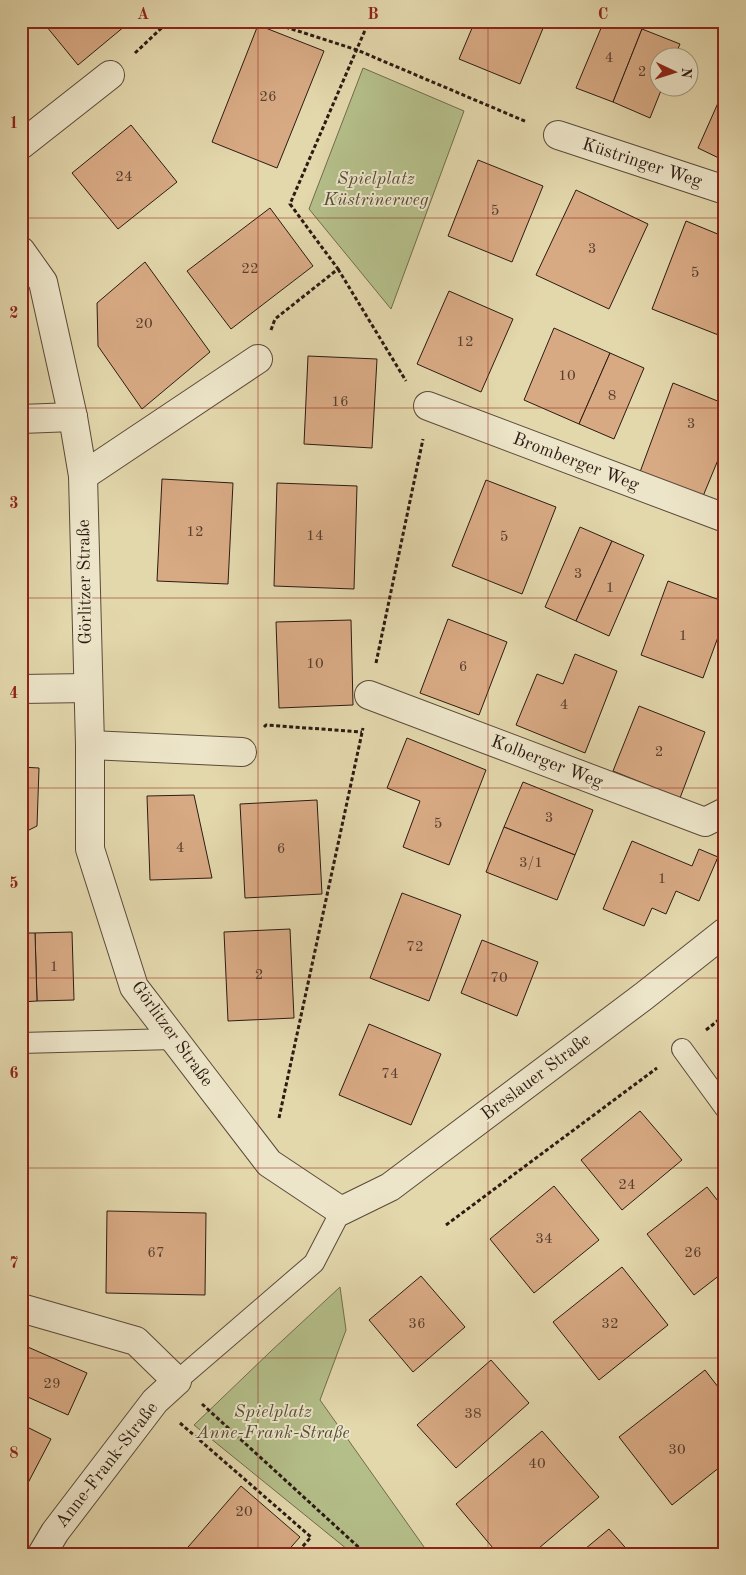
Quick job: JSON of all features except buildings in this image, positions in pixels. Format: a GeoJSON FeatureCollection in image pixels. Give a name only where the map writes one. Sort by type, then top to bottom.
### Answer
{"type":"FeatureCollection","features":[{"type":"Feature","properties":{"kind":"street"},"geometry":{"type":"LineString","coordinates":[[21,145],[110,75]]}},
{"type":"Feature","properties":{"kind":"street","name":"Küstringer Weg"},"geometry":{"type":"LineString","coordinates":[[558,135],[725,190]]}},
{"type":"Feature","properties":{"kind":"street","name":"Görlitzer Straße"},"geometry":{"type":"LineString","coordinates":[[21,251],[43,282],[73,417],[83,476],[90,745],[90,849],[134,987],[269,1163],[341,1211]]}},
{"type":"Feature","properties":{"kind":"street"},"geometry":{"type":"LineString","coordinates":[[83,476],[258,359]]}},
{"type":"Feature","properties":{"kind":"street","name":"Bromberger Weg"},"geometry":{"type":"LineString","coordinates":[[428,406],[725,518]]}},
{"type":"Feature","properties":{"kind":"street"},"geometry":{"type":"LineString","coordinates":[[21,418],[73,417]]}},
{"type":"Feature","properties":{"kind":"street"},"geometry":{"type":"LineString","coordinates":[[21,689],[88,688]]}},
{"type":"Feature","properties":{"kind":"street","name":"Kolberger Weg"},"geometry":{"type":"LineString","coordinates":[[369,695],[705,822],[725,812]]}},
{"type":"Feature","properties":{"kind":"street"},"geometry":{"type":"LineString","coordinates":[[90,745],[242,752]]}},
{"type":"Feature","properties":{"kind":"street","name":"Breslauer Straße"},"geometry":{"type":"LineString","coordinates":[[341,1211],[390,1187],[644,996],[725,932]]}},
{"type":"Feature","properties":{"kind":"street"},"geometry":{"type":"LineString","coordinates":[[21,1308],[136,1341],[177,1381]]}},
{"type":"Feature","properties":{"kind":"street","name":"Anne-Frank-Straße"},"geometry":{"type":"LineString","coordinates":[[42,1554],[55,1532],[155,1401],[177,1381]]}},
{"type":"Feature","properties":{"kind":"lane"},"geometry":{"type":"LineString","coordinates":[[21,1043],[173,1039]]}},
{"type":"Feature","properties":{"kind":"lane"},"geometry":{"type":"LineString","coordinates":[[682,1049],[725,1108]]}},
{"type":"Feature","properties":{"kind":"lane"},"geometry":{"type":"LineString","coordinates":[[177,1381],[314,1263],[341,1211]]}},
{"type":"Feature","properties":{"kind":"path"},"geometry":{"type":"LineString","coordinates":[[110,75],[169,21]]}},
{"type":"Feature","properties":{"kind":"path"},"geometry":{"type":"LineString","coordinates":[[267,21],[357,50],[558,135]]}},
{"type":"Feature","properties":{"kind":"path"},"geometry":{"type":"LineString","coordinates":[[258,359],[275,319],[338,269],[290,204],[369,21]]}},
{"type":"Feature","properties":{"kind":"path"},"geometry":{"type":"LineString","coordinates":[[242,752],[266,725],[362,732]]}},
{"type":"Feature","properties":{"kind":"path"},"geometry":{"type":"LineString","coordinates":[[446,1225],[725,1015]]}},
{"type":"Feature","properties":{"kind":"path"},"geometry":{"type":"LineString","coordinates":[[177,1381],[366,1554]]}},
{"type":"Feature","properties":{"kind":"path"},"geometry":{"type":"LineString","coordinates":[[155,1401],[311,1537],[296,1554]]}},
{"type":"Feature","properties":{"kind":"green space","name":"Spielplatz Küstrinerweg"},"geometry":{"type":"Polygon","coordinates":[[[363,68],[464,111],[391,309],[309,209],[363,68]]]}},
{"type":"Feature","properties":{"kind":"green space","name":"Spielplatz Anne-Frank-Straße"},"geometry":{"type":"Polygon","coordinates":[[[340,1287],[346,1330],[320,1400],[429,1554],[353,1554],[194,1425],[340,1287]]]}}]}
